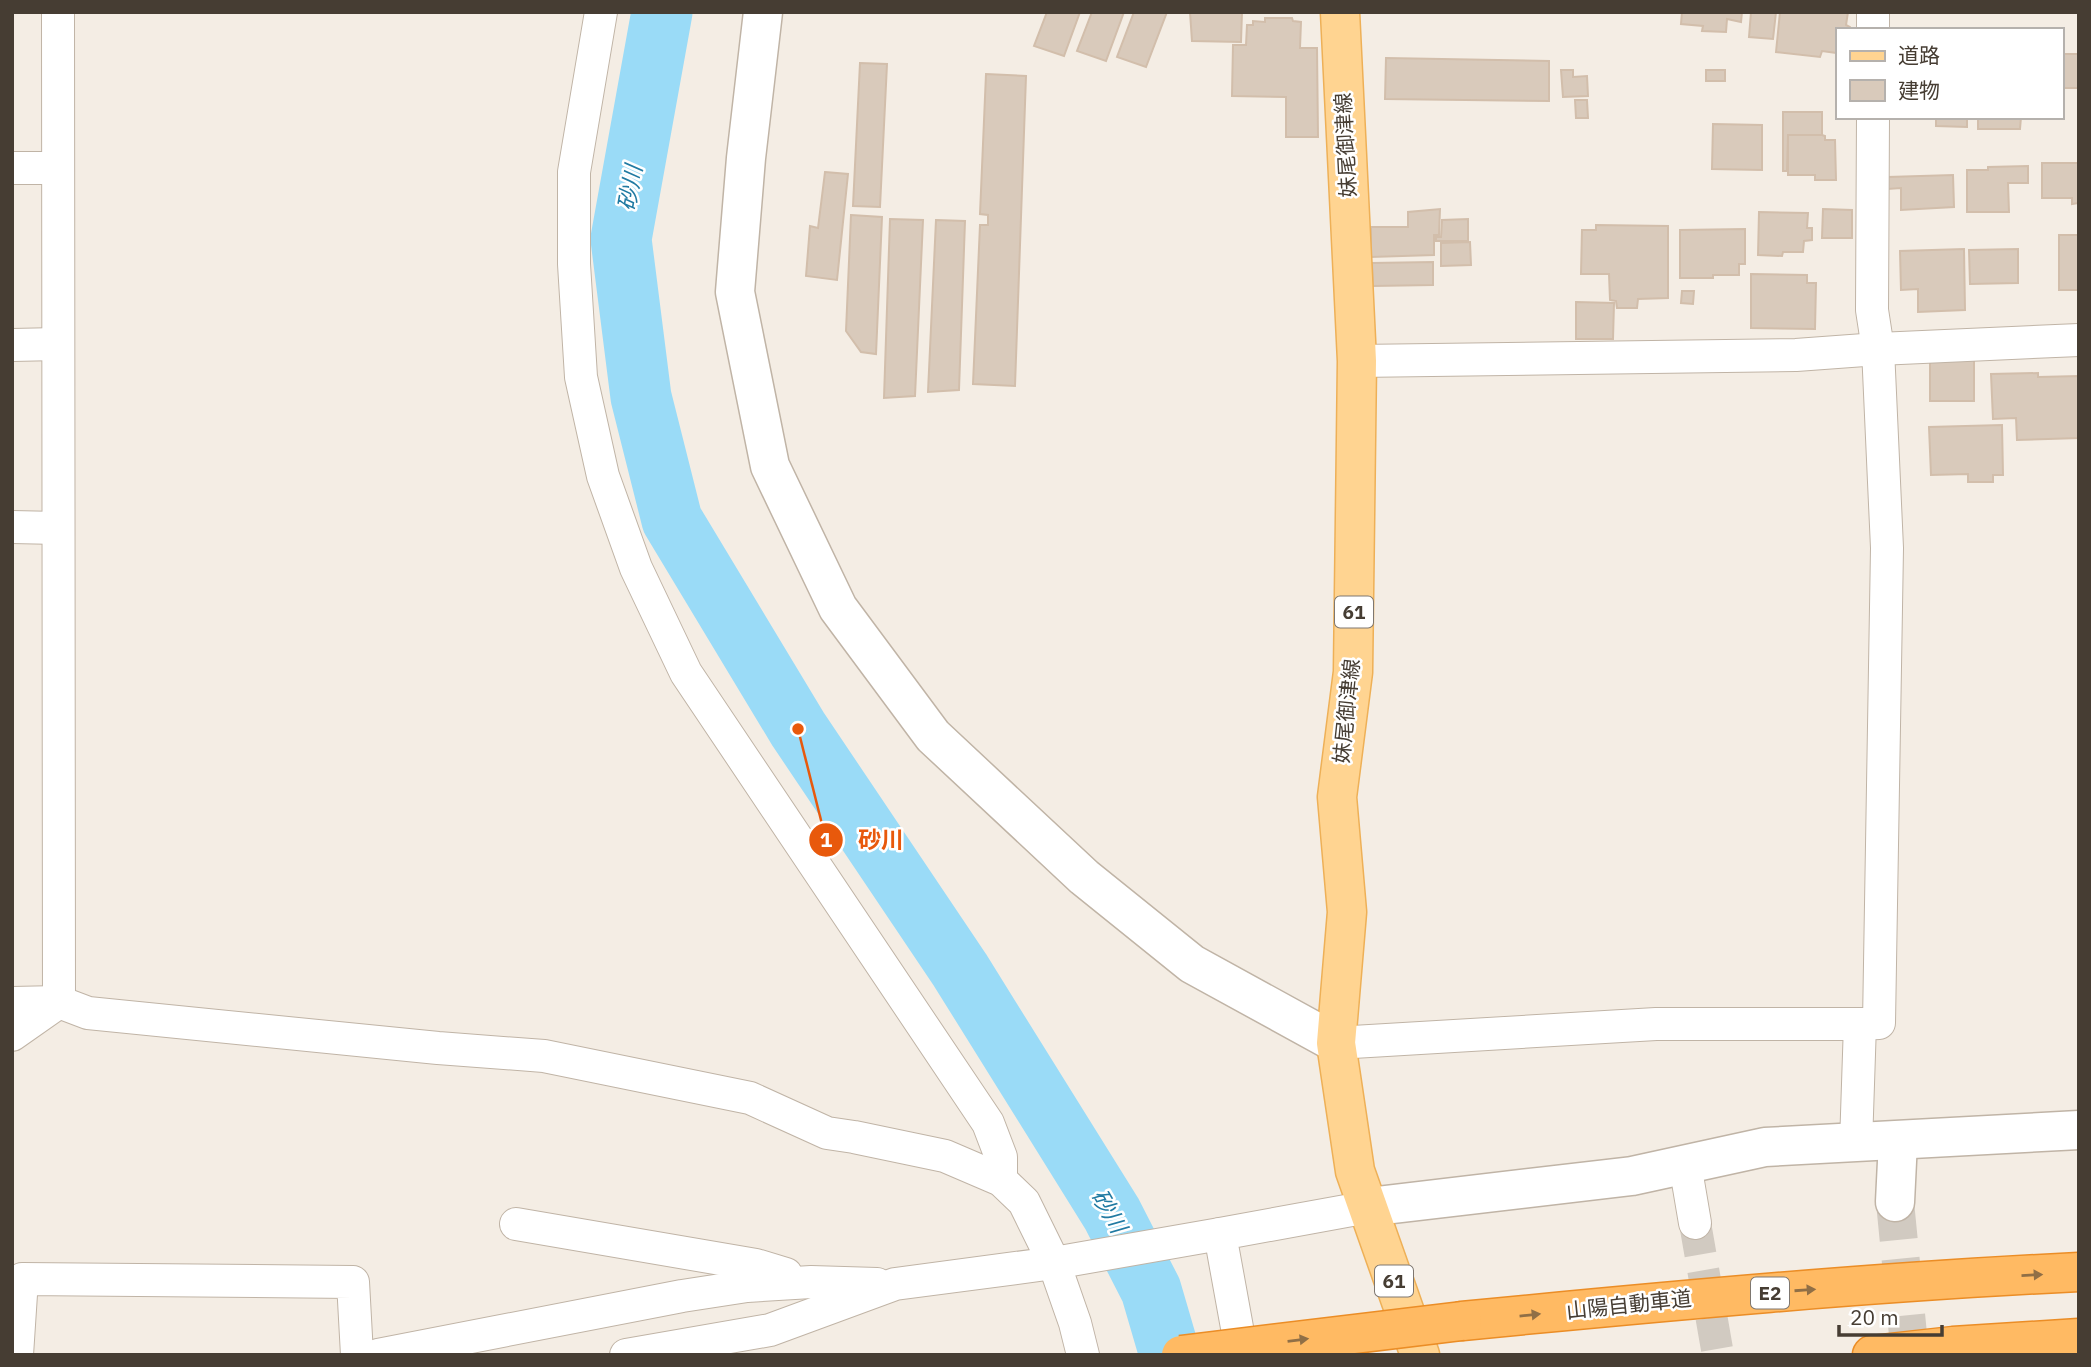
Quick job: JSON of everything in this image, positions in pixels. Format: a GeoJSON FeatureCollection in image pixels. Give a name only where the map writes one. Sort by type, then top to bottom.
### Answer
{"type":"FeatureCollection","features":[{"type":"Feature","properties":{"kind":"highway","name":"山陽自動車道"},"geometry":{"type":"LineString","coordinates":[[1181,1355],[1462,1321],[1715,1297],[2079,1272]]}},
{"type":"Feature","properties":{"kind":"highway"},"geometry":{"type":"LineString","coordinates":[[1872,1355],[1953,1346],[2079,1338]]}},
{"type":"Feature","properties":{"kind":"main road","name":"妹尾御津線"},"geometry":{"type":"LineString","coordinates":[[1340,12],[1357,361],[1353,672],[1338,797],[1347,912],[1336,1043],[1355,1171],[1420,1355]]}},
{"type":"Feature","properties":{"kind":"street"},"geometry":{"type":"LineString","coordinates":[[58,12],[59,1002]]}},
{"type":"Feature","properties":{"kind":"street"},"geometry":{"type":"LineString","coordinates":[[601,12],[574,172],[574,264],[581,377],[603,476],[636,568],[686,673],[988,1123],[1001,1157],[1001,1180]]}},
{"type":"Feature","properties":{"kind":"street"},"geometry":{"type":"LineString","coordinates":[[762,12],[735,292],[770,466],[838,608],[933,736],[1084,877],[1192,964],[1336,1043],[1656,1024],[1879,1023],[1887,548],[1878,349],[1872,310],[1873,119]]}},
{"type":"Feature","properties":{"kind":"street"},"geometry":{"type":"LineString","coordinates":[[12,168],[58,168]]}},
{"type":"Feature","properties":{"kind":"street"},"geometry":{"type":"LineString","coordinates":[[1357,361],[1783,356],[2079,340]]}},
{"type":"Feature","properties":{"kind":"street"},"geometry":{"type":"LineString","coordinates":[[12,345],[58,344]]}},
{"type":"Feature","properties":{"kind":"street"},"geometry":{"type":"LineString","coordinates":[[12,527],[58,528]]}},
{"type":"Feature","properties":{"kind":"street"},"geometry":{"type":"LineString","coordinates":[[12,1035],[59,1002]]}},
{"type":"Feature","properties":{"kind":"street"},"geometry":{"type":"LineString","coordinates":[[12,1003],[59,1002],[88,1013],[544,1056],[750,1098],[827,1133],[945,1156],[1001,1180],[1024,1202],[1054,1263],[1076,1323],[1083,1355]]}},
{"type":"Feature","properties":{"kind":"street"},"geometry":{"type":"LineString","coordinates":[[1856,1143],[1860,1024]]}},
{"type":"Feature","properties":{"kind":"street"},"geometry":{"type":"LineString","coordinates":[[378,1355],[682,1296],[747,1286],[811,1282],[895,1284],[1054,1263],[1368,1207],[1632,1176],[1765,1147],[2079,1130]]}},
{"type":"Feature","properties":{"kind":"street"},"geometry":{"type":"LineString","coordinates":[[1895,1202],[1898,1141]]}},
{"type":"Feature","properties":{"kind":"street"},"geometry":{"type":"LineString","coordinates":[[1685,1164],[1695,1223]]}},
{"type":"Feature","properties":{"kind":"street"},"geometry":{"type":"LineString","coordinates":[[516,1224],[756,1265],[811,1282]]}},
{"type":"Feature","properties":{"kind":"street"},"geometry":{"type":"LineString","coordinates":[[1208,1236],[1242,1355]]}},
{"type":"Feature","properties":{"kind":"street"},"geometry":{"type":"LineString","coordinates":[[16,1355],[22,1279],[353,1282],[357,1355]]}},
{"type":"Feature","properties":{"kind":"street"},"geometry":{"type":"LineString","coordinates":[[626,1355],[771,1330],[895,1284]]}},
{"type":"Feature","properties":{"kind":"building"},"geometry":{"type":"Polygon","coordinates":[[[1047,12],[1080,12],[1064,56],[1034,46],[1047,12]]]}},
{"type":"Feature","properties":{"kind":"building"},"geometry":{"type":"Polygon","coordinates":[[[1092,12],[1124,12],[1106,61],[1077,51],[1092,12]]]}},
{"type":"Feature","properties":{"kind":"building"},"geometry":{"type":"Polygon","coordinates":[[[1134,12],[1167,12],[1146,67],[1117,57],[1134,12]]]}},
{"type":"Feature","properties":{"kind":"building"},"geometry":{"type":"Polygon","coordinates":[[[1190,12],[1242,12],[1241,42],[1192,41],[1190,12]]]}},
{"type":"Feature","properties":{"kind":"building"},"geometry":{"type":"Polygon","coordinates":[[[1682,12],[1742,12],[1741,22],[1727,19],[1726,32],[1702,31],[1703,26],[1681,24],[1682,12]]]}},
{"type":"Feature","properties":{"kind":"building"},"geometry":{"type":"Polygon","coordinates":[[[1751,12],[1776,12],[1773,39],[1749,37],[1751,12]]]}},
{"type":"Feature","properties":{"kind":"building"},"geometry":{"type":"Polygon","coordinates":[[[1780,12],[1848,12],[1846,25],[1850,28],[1836,28],[1836,53],[1822,51],[1820,57],[1776,52],[1780,12]]]}},
{"type":"Feature","properties":{"kind":"building"},"geometry":{"type":"Polygon","coordinates":[[[1265,18],[1292,18],[1293,21],[1301,22],[1300,48],[1317,48],[1318,137],[1286,137],[1286,97],[1232,96],[1233,45],[1246,45],[1247,25],[1253,25],[1253,21],[1265,22],[1265,18]]]}},
{"type":"Feature","properties":{"kind":"building"},"geometry":{"type":"Polygon","coordinates":[[[2063,54],[2078,54],[2078,88],[2063,88],[2063,54]]]}},
{"type":"Feature","properties":{"kind":"building"},"geometry":{"type":"Polygon","coordinates":[[[1386,58],[1549,61],[1549,101],[1385,99],[1386,58]]]}},
{"type":"Feature","properties":{"kind":"building"},"geometry":{"type":"Polygon","coordinates":[[[860,63],[887,64],[880,207],[853,206],[860,63]]]}},
{"type":"Feature","properties":{"kind":"building"},"geometry":{"type":"Polygon","coordinates":[[[1561,70],[1573,70],[1573,77],[1587,76],[1588,96],[1563,97],[1561,70]]]}},
{"type":"Feature","properties":{"kind":"building"},"geometry":{"type":"Polygon","coordinates":[[[1706,70],[1725,70],[1725,81],[1706,81],[1706,70]]]}},
{"type":"Feature","properties":{"kind":"building"},"geometry":{"type":"Polygon","coordinates":[[[986,74],[1026,76],[1015,386],[973,384],[980,225],[988,225],[988,215],[980,214],[986,74]]]}},
{"type":"Feature","properties":{"kind":"building"},"geometry":{"type":"Polygon","coordinates":[[[1575,100],[1587,100],[1588,118],[1576,118],[1575,100]]]}},
{"type":"Feature","properties":{"kind":"building"},"geometry":{"type":"Polygon","coordinates":[[[1783,112],[1822,112],[1822,135],[1788,135],[1787,171],[1783,171],[1783,112]]]}},
{"type":"Feature","properties":{"kind":"building"},"geometry":{"type":"Polygon","coordinates":[[[1936,119],[1967,119],[1967,127],[1936,126],[1936,119]]]}},
{"type":"Feature","properties":{"kind":"building"},"geometry":{"type":"Polygon","coordinates":[[[1978,119],[2021,119],[2020,129],[1978,129],[1978,119]]]}},
{"type":"Feature","properties":{"kind":"building"},"geometry":{"type":"Polygon","coordinates":[[[1713,124],[1762,125],[1762,170],[1712,169],[1713,124]]]}},
{"type":"Feature","properties":{"kind":"building"},"geometry":{"type":"Polygon","coordinates":[[[1788,135],[1822,135],[1825,140],[1835,140],[1836,180],[1815,180],[1815,175],[1788,175],[1788,135]]]}},
{"type":"Feature","properties":{"kind":"building"},"geometry":{"type":"Polygon","coordinates":[[[2042,163],[2079,163],[2079,203],[2072,204],[2072,198],[2042,198],[2042,163]]]}},
{"type":"Feature","properties":{"kind":"building"},"geometry":{"type":"Polygon","coordinates":[[[2028,166],[2028,183],[2008,183],[2009,212],[1967,212],[1967,170],[2028,166]]]}},
{"type":"Feature","properties":{"kind":"building"},"geometry":{"type":"Polygon","coordinates":[[[825,172],[848,174],[837,280],[806,276],[810,226],[818,228],[825,172]]]}},
{"type":"Feature","properties":{"kind":"building"},"geometry":{"type":"Polygon","coordinates":[[[1953,175],[1954,207],[1901,210],[1901,188],[1888,189],[1888,177],[1953,175]]]}},
{"type":"Feature","properties":{"kind":"building"},"geometry":{"type":"Polygon","coordinates":[[[1440,209],[1439,235],[1434,235],[1434,255],[1371,257],[1371,227],[1408,227],[1408,212],[1440,209]]]}},
{"type":"Feature","properties":{"kind":"building"},"geometry":{"type":"Polygon","coordinates":[[[1823,209],[1852,210],[1852,238],[1822,238],[1823,209]]]}},
{"type":"Feature","properties":{"kind":"building"},"geometry":{"type":"Polygon","coordinates":[[[1759,212],[1808,213],[1807,228],[1812,228],[1812,240],[1804,241],[1803,252],[1783,252],[1782,256],[1758,255],[1759,212]]]}},
{"type":"Feature","properties":{"kind":"building"},"geometry":{"type":"Polygon","coordinates":[[[851,215],[882,217],[876,354],[861,352],[846,331],[851,215]]]}},
{"type":"Feature","properties":{"kind":"building"},"geometry":{"type":"Polygon","coordinates":[[[890,219],[923,220],[915,396],[884,398],[890,219]]]}},
{"type":"Feature","properties":{"kind":"building"},"geometry":{"type":"Polygon","coordinates":[[[1468,219],[1468,241],[1436,241],[1436,237],[1441,237],[1442,220],[1468,219]]]}},
{"type":"Feature","properties":{"kind":"building"},"geometry":{"type":"Polygon","coordinates":[[[936,220],[965,221],[959,390],[928,392],[936,220]]]}},
{"type":"Feature","properties":{"kind":"building"},"geometry":{"type":"Polygon","coordinates":[[[1596,225],[1668,226],[1668,298],[1638,299],[1637,308],[1617,308],[1616,301],[1610,300],[1609,274],[1581,274],[1582,230],[1596,230],[1596,225]]]}},
{"type":"Feature","properties":{"kind":"building"},"geometry":{"type":"Polygon","coordinates":[[[1745,229],[1745,264],[1739,264],[1739,275],[1680,278],[1680,230],[1745,229]]]}},
{"type":"Feature","properties":{"kind":"building"},"geometry":{"type":"Polygon","coordinates":[[[2059,235],[2079,235],[2079,290],[2059,290],[2059,235]]]}},
{"type":"Feature","properties":{"kind":"building"},"geometry":{"type":"Polygon","coordinates":[[[1470,242],[1471,265],[1441,266],[1441,243],[1470,242]]]}},
{"type":"Feature","properties":{"kind":"building"},"geometry":{"type":"Polygon","coordinates":[[[1964,249],[1965,310],[1918,312],[1918,289],[1901,290],[1900,251],[1964,249]]]}},
{"type":"Feature","properties":{"kind":"building"},"geometry":{"type":"Polygon","coordinates":[[[2018,249],[2018,283],[1970,284],[1969,250],[2018,249]]]}},
{"type":"Feature","properties":{"kind":"building"},"geometry":{"type":"Polygon","coordinates":[[[1433,262],[1433,285],[1373,286],[1372,263],[1433,262]]]}},
{"type":"Feature","properties":{"kind":"building"},"geometry":{"type":"Polygon","coordinates":[[[1751,274],[1807,275],[1807,283],[1816,283],[1815,329],[1751,328],[1751,274]]]}},
{"type":"Feature","properties":{"kind":"building"},"geometry":{"type":"Polygon","coordinates":[[[1682,291],[1694,291],[1693,304],[1681,303],[1682,291]]]}},
{"type":"Feature","properties":{"kind":"building"},"geometry":{"type":"Polygon","coordinates":[[[1576,302],[1614,303],[1613,339],[1576,339],[1576,302]]]}},
{"type":"Feature","properties":{"kind":"building"},"geometry":{"type":"Polygon","coordinates":[[[1930,358],[1974,359],[1974,401],[1930,401],[1930,358]]]}},
{"type":"Feature","properties":{"kind":"building"},"geometry":{"type":"Polygon","coordinates":[[[2038,373],[2038,377],[2079,376],[2079,438],[2017,440],[2016,418],[1993,419],[1991,374],[2038,373]]]}},
{"type":"Feature","properties":{"kind":"building"},"geometry":{"type":"Polygon","coordinates":[[[2002,425],[2003,475],[1993,475],[1993,482],[1968,482],[1968,474],[1931,475],[1929,427],[2002,425]]]}},
{"type":"Feature","properties":{"kind":"waterway","name":"砂川"},"geometry":{"type":"LineString","coordinates":[[662,12],[621,239],[641,397],[672,520],[798,729],[960,970],[1112,1214],[1151,1290],[1170,1355]]}},
{"type":"Feature","properties":{"kind":"tunnel"},"geometry":{"type":"LineString","coordinates":[[1895,1202],[1910,1355]]}},
{"type":"Feature","properties":{"kind":"tunnel"},"geometry":{"type":"LineString","coordinates":[[1695,1223],[1718,1355]]}},
{"type":"Feature","properties":{"kind":"place","name":"砂川"},"geometry":{"type":"Point","coordinates":[798,729]}}]}
